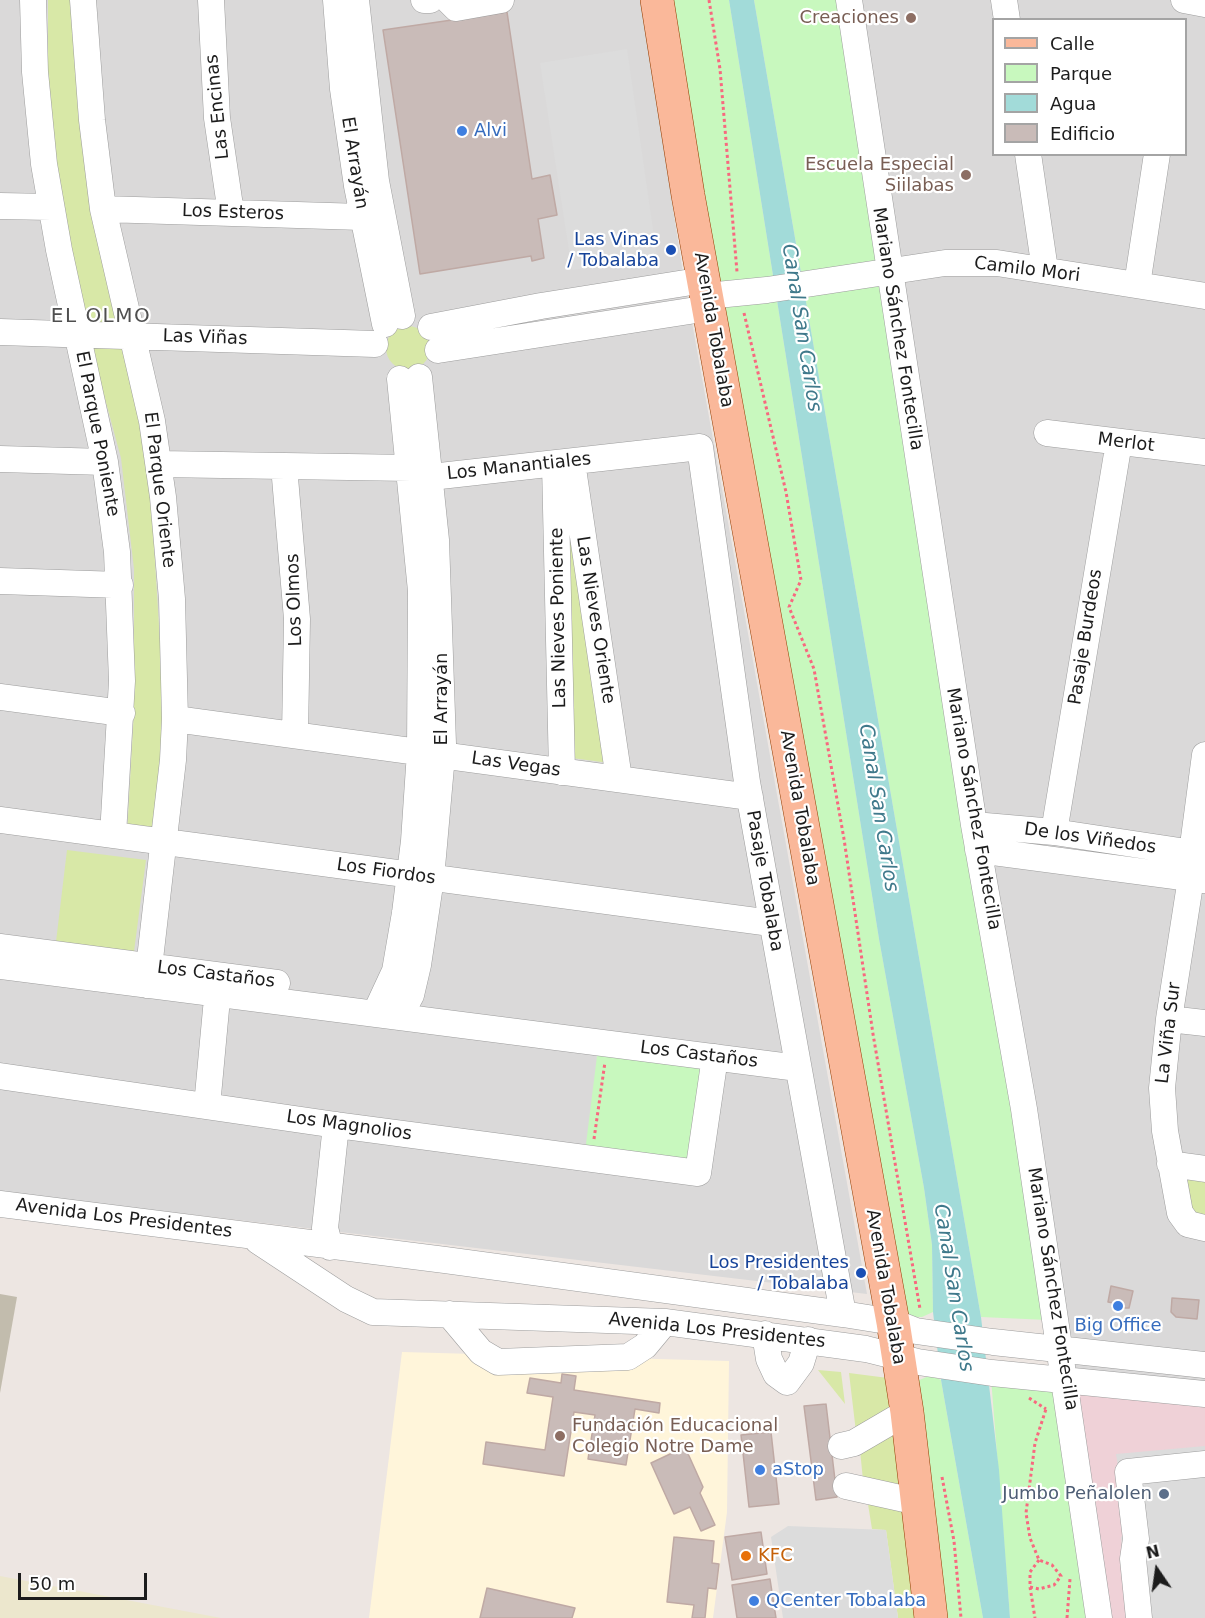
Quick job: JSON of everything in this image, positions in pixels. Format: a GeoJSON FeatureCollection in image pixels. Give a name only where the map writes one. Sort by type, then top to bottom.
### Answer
{"type":"FeatureCollection","features":[{"type":"Feature","properties":{"kind":"main road","name":"Avenida Tobalaba"},"geometry":{"type":"LineString","coordinates":[[657,0],[706,295],[912,1324],[907,1412],[931,1618]]}},
{"type":"Feature","properties":{"kind":"street","name":"El Parque Poniente"},"geometry":{"type":"LineString","coordinates":[[33,0],[38,111],[51,207],[105,462],[114,519],[120,585],[122,713],[113,835]]}},
{"type":"Feature","properties":{"kind":"street","name":"El Parque Oriente"},"geometry":{"type":"LineString","coordinates":[[83,0],[92,120],[103,209],[133,336],[159,464],[172,599],[175,719],[165,842],[148,976]]}},
{"type":"Feature","properties":{"kind":"street","name":"Las Encinas"},"geometry":{"type":"LineString","coordinates":[[211,0],[218,118],[231,213]]}},
{"type":"Feature","properties":{"kind":"street","name":"El Arrayán"},"geometry":{"type":"LineString","coordinates":[[336,0],[343,89],[362,217],[387,328]]}},
{"type":"Feature","properties":{"kind":"street","name":"El Arrayán"},"geometry":{"type":"LineString","coordinates":[[356,0],[376,181],[387,328]]}},
{"type":"Feature","properties":{"kind":"street"},"geometry":{"type":"LineString","coordinates":[[424,0],[430,0]]}},
{"type":"Feature","properties":{"kind":"street"},"geometry":{"type":"LineString","coordinates":[[448,0],[456,8],[501,0]]}},
{"type":"Feature","properties":{"kind":"street","name":"Mariano Sánchez Fontecilla"},"geometry":{"type":"LineString","coordinates":[[849,0],[888,271],[976,837],[1024,1109],[1099,1618]]}},
{"type":"Feature","properties":{"kind":"street"},"geometry":{"type":"LineString","coordinates":[[1005,0],[1007,18]]}},
{"type":"Feature","properties":{"kind":"street"},"geometry":{"type":"LineString","coordinates":[[1177,18],[1179,0]]}},
{"type":"Feature","properties":{"kind":"street"},"geometry":{"type":"LineString","coordinates":[[1184,0],[1205,4]]}},
{"type":"Feature","properties":{"kind":"street"},"geometry":{"type":"LineString","coordinates":[[1028,156],[1045,270]]}},
{"type":"Feature","properties":{"kind":"street"},"geometry":{"type":"LineString","coordinates":[[1137,285],[1157,156]]}},
{"type":"Feature","properties":{"kind":"street"},"geometry":{"type":"LineString","coordinates":[[0,206],[51,207]]}},
{"type":"Feature","properties":{"kind":"street","name":"Los Esteros"},"geometry":{"type":"LineString","coordinates":[[103,209],[362,217]]}},
{"type":"Feature","properties":{"kind":"street","name":"Camilo Mori"},"geometry":{"type":"LineString","coordinates":[[706,295],[767,290],[945,263],[997,263],[1205,296]]}},
{"type":"Feature","properties":{"kind":"street"},"geometry":{"type":"LineString","coordinates":[[435,339],[593,299],[706,295]]}},
{"type":"Feature","properties":{"kind":"street"},"geometry":{"type":"LineString","coordinates":[[435,339],[596,324],[706,295]]}},
{"type":"Feature","properties":{"kind":"street"},"geometry":{"type":"LineString","coordinates":[[593,299],[596,324]]}},
{"type":"Feature","properties":{"kind":"street"},"geometry":{"type":"LineString","coordinates":[[423,320],[435,339],[435,361],[410,378],[389,374],[375,356],[387,328],[423,320]]}},
{"type":"Feature","properties":{"kind":"street","name":"Las Viñas"},"geometry":{"type":"LineString","coordinates":[[0,332],[133,336],[387,328]]}},
{"type":"Feature","properties":{"kind":"street","name":"El Arrayán"},"geometry":{"type":"LineString","coordinates":[[398,1009],[394,971],[420,877],[431,754],[440,603],[410,378]]}},
{"type":"Feature","properties":{"kind":"street","name":"Merlot"},"geometry":{"type":"LineString","coordinates":[[1047,433],[1205,452]]}},
{"type":"Feature","properties":{"kind":"street","name":"Pasaje Burdeos"},"geometry":{"type":"LineString","coordinates":[[1054,832],[1119,442]]}},
{"type":"Feature","properties":{"kind":"street","name":"Los Manantiales"},"geometry":{"type":"LineString","coordinates":[[159,464],[284,466],[421,473],[563,463],[700,447]]}},
{"type":"Feature","properties":{"kind":"street","name":"Pasaje Tobalaba"},"geometry":{"type":"LineString","coordinates":[[700,447],[750,797],[843,1314]]}},
{"type":"Feature","properties":{"kind":"street"},"geometry":{"type":"LineString","coordinates":[[0,459],[105,462]]}},
{"type":"Feature","properties":{"kind":"street","name":"Las Nieves Poniente"},"geometry":{"type":"LineString","coordinates":[[562,772],[563,463]]}},
{"type":"Feature","properties":{"kind":"street","name":"Las Nieves Oriente"},"geometry":{"type":"LineString","coordinates":[[563,463],[619,779]]}},
{"type":"Feature","properties":{"kind":"street","name":"Los Olmos"},"geometry":{"type":"LineString","coordinates":[[284,466],[297,619],[295,735]]}},
{"type":"Feature","properties":{"kind":"street"},"geometry":{"type":"LineString","coordinates":[[0,581],[120,585]]}},
{"type":"Feature","properties":{"kind":"street"},"geometry":{"type":"LineString","coordinates":[[0,697],[122,713]]}},
{"type":"Feature","properties":{"kind":"street","name":"Las Vegas"},"geometry":{"type":"LineString","coordinates":[[175,719],[750,797]]}},
{"type":"Feature","properties":{"kind":"street","name":"La Viña Sur"},"geometry":{"type":"LineString","coordinates":[[1205,755],[1198,866],[1169,1019],[1162,1095],[1170,1164],[1180,1213],[1188,1224],[1205,1228]]}},
{"type":"Feature","properties":{"kind":"street","name":"Los Fiordos"},"geometry":{"type":"LineString","coordinates":[[0,820],[771,923]]}},
{"type":"Feature","properties":{"kind":"street","name":"De los Viñedos"},"geometry":{"type":"LineString","coordinates":[[976,837],[1054,832],[1198,866]]}},
{"type":"Feature","properties":{"kind":"street","name":"De los Viñedos"},"geometry":{"type":"LineString","coordinates":[[976,837],[1198,866]]}},
{"type":"Feature","properties":{"kind":"street","name":"Los Castaños"},"geometry":{"type":"LineString","coordinates":[[0,947],[148,976]]}},
{"type":"Feature","properties":{"kind":"street","name":"Los Castaños"},"geometry":{"type":"LineString","coordinates":[[0,966],[148,976],[398,1009],[608,1044],[798,1068]]}},
{"type":"Feature","properties":{"kind":"street"},"geometry":{"type":"LineString","coordinates":[[207,1106],[218,985]]}},
{"type":"Feature","properties":{"kind":"street"},"geometry":{"type":"LineString","coordinates":[[1169,1019],[1205,1023]]}},
{"type":"Feature","properties":{"kind":"street","name":"Los Magnolios"},"geometry":{"type":"LineString","coordinates":[[0,1076],[336,1125],[698,1173],[715,1057]]}},
{"type":"Feature","properties":{"kind":"street"},"geometry":{"type":"LineString","coordinates":[[319,1281],[316,1271],[318,1260],[330,1246],[325,1228],[336,1125]]}},
{"type":"Feature","properties":{"kind":"street"},"geometry":{"type":"LineString","coordinates":[[1170,1164],[1205,1169]]}},
{"type":"Feature","properties":{"kind":"street","name":"Avenida Los Presidentes"},"geometry":{"type":"LineString","coordinates":[[0,1204],[738,1299],[912,1324],[993,1342],[1205,1365]]}},
{"type":"Feature","properties":{"kind":"street","name":"Avenida Los Presidentes"},"geometry":{"type":"LineString","coordinates":[[247,1235],[284,1256],[346,1299],[373,1311],[561,1316],[665,1322],[808,1340],[997,1373],[1205,1394]]}},
{"type":"Feature","properties":{"kind":"street"},"geometry":{"type":"LineString","coordinates":[[734,1330],[743,1315],[738,1299]]}},
{"type":"Feature","properties":{"kind":"street"},"geometry":{"type":"LineString","coordinates":[[796,1308],[782,1319],[774,1335],[769,1359],[776,1374],[787,1382],[801,1363],[808,1340]]}},
{"type":"Feature","properties":{"kind":"street"},"geometry":{"type":"LineString","coordinates":[[448,1314],[481,1352],[498,1362],[628,1357],[645,1346],[665,1322]]}},
{"type":"Feature","properties":{"kind":"street"},"geometry":{"type":"LineString","coordinates":[[841,1446],[854,1443],[907,1412]]}},
{"type":"Feature","properties":{"kind":"street"},"geometry":{"type":"LineString","coordinates":[[1139,1618],[1132,1559],[1136,1539],[1128,1472],[1205,1464]]}},
{"type":"Feature","properties":{"kind":"street"},"geometry":{"type":"LineString","coordinates":[[846,1486],[918,1502]]}},
{"type":"Feature","properties":{"kind":"path"},"geometry":{"type":"LineString","coordinates":[[709,0],[720,69],[738,277]]}},
{"type":"Feature","properties":{"kind":"path"},"geometry":{"type":"LineString","coordinates":[[742,305],[786,492],[801,580],[789,607],[801,631],[814,669],[844,839],[912,1324]]}},
{"type":"Feature","properties":{"kind":"path"},"geometry":{"type":"LineString","coordinates":[[591,1159],[608,1044]]}},
{"type":"Feature","properties":{"kind":"path"},"geometry":{"type":"LineString","coordinates":[[997,1373],[1005,1382],[1046,1409],[1048,1421]]}},
{"type":"Feature","properties":{"kind":"path"},"geometry":{"type":"LineString","coordinates":[[1046,1409],[1035,1443],[1026,1513],[1030,1538],[1039,1560],[1052,1565],[1061,1576],[1071,1577],[1067,1618]]}},
{"type":"Feature","properties":{"kind":"path"},"geometry":{"type":"LineString","coordinates":[[1035,1618],[1030,1572],[1039,1560]]}},
{"type":"Feature","properties":{"kind":"path"},"geometry":{"type":"LineString","coordinates":[[1030,1587],[1039,1589],[1054,1585],[1061,1576]]}},
{"type":"Feature","properties":{"kind":"shaded area"},"geometry":{"type":"Polygon","coordinates":[[[0,0],[641,0],[682,267],[867,1294],[0,1192],[0,0]]]}},
{"type":"Feature","properties":{"kind":"shaded area"},"geometry":{"type":"Polygon","coordinates":[[[837,0],[1205,0],[1205,1404],[1057,1388],[837,0]]]}},
{"type":"Feature","properties":{"kind":"shaded area"},"geometry":{"type":"Polygon","coordinates":[[[627,49],[657,257],[572,270],[540,63],[627,49]]]}},
{"type":"Feature","properties":{"kind":"shaded area"},"geometry":{"type":"Polygon","coordinates":[[[0,1294],[17,1297],[0,1393],[0,1294]]]}},
{"type":"Feature","properties":{"kind":"shaded area","name":"Fundación Educacional Colegio Notre Dame"},"geometry":{"type":"Polygon","coordinates":[[[402,1352],[729,1361],[727,1512],[713,1618],[369,1618],[402,1352]]]}},
{"type":"Feature","properties":{"kind":"shaded area"},"geometry":{"type":"Polygon","coordinates":[[[1077,1390],[1205,1404],[1205,1618],[1109,1618],[1077,1390]]]}},
{"type":"Feature","properties":{"kind":"shaded area","name":"Jumbo Peñalolen"},"geometry":{"type":"Polygon","coordinates":[[[1205,1446],[1205,1618],[1129,1618],[1121,1537],[1129,1533],[1116,1454],[1205,1446]]]}},
{"type":"Feature","properties":{"kind":"shaded area"},"geometry":{"type":"Polygon","coordinates":[[[788,1526],[886,1530],[898,1618],[783,1618],[771,1537],[788,1526]]]}},
{"type":"Feature","properties":{"kind":"shaded area"},"geometry":{"type":"Polygon","coordinates":[[[0,1576],[221,1618],[0,1618],[0,1576]]]}},
{"type":"Feature","properties":{"kind":"green space"},"geometry":{"type":"Polygon","coordinates":[[[48,0],[77,0],[119,324],[89,328],[58,208],[48,97],[48,0]]]}},
{"type":"Feature","properties":{"kind":"green space"},"geometry":{"type":"Polygon","coordinates":[[[673,0],[729,0],[879,939],[924,1188],[932,1245],[933,1312],[922,1317],[910,1317],[902,1308],[800,803],[673,0]]]}},
{"type":"Feature","properties":{"kind":"green space"},"geometry":{"type":"Polygon","coordinates":[[[754,0],[837,0],[1048,1320],[981,1317],[754,0]]]}},
{"type":"Feature","properties":{"kind":"green space"},"geometry":{"type":"Polygon","coordinates":[[[408,326],[424,332],[430,348],[424,364],[408,370],[392,364],[386,348],[392,332],[408,326]]]}},
{"type":"Feature","properties":{"kind":"green space"},"geometry":{"type":"Polygon","coordinates":[[[126,344],[149,465],[164,706],[155,838],[127,834],[134,711],[134,569],[121,458],[91,347],[126,344]]]}},
{"type":"Feature","properties":{"kind":"green space"},"geometry":{"type":"Polygon","coordinates":[[[564,472],[609,763],[572,758],[564,472]]]}},
{"type":"Feature","properties":{"kind":"green space"},"geometry":{"type":"Polygon","coordinates":[[[67,850],[146,860],[133,959],[55,950],[67,850]]]}},
{"type":"Feature","properties":{"kind":"green space"},"geometry":{"type":"Polygon","coordinates":[[[598,1048],[705,1062],[691,1166],[585,1152],[598,1048]]]}},
{"type":"Feature","properties":{"kind":"green space"},"geometry":{"type":"Polygon","coordinates":[[[1182,1174],[1205,1178],[1205,1219],[1187,1209],[1182,1174]]]}},
{"type":"Feature","properties":{"kind":"green space"},"geometry":{"type":"Polygon","coordinates":[[[818,1370],[841,1372],[845,1404],[818,1370]]]}},
{"type":"Feature","properties":{"kind":"green space"},"geometry":{"type":"Polygon","coordinates":[[[849,1373],[888,1378],[891,1400],[888,1409],[856,1432],[849,1373]]]}},
{"type":"Feature","properties":{"kind":"green space"},"geometry":{"type":"Polygon","coordinates":[[[931,1375],[941,1380],[983,1618],[940,1618],[915,1382],[931,1375]]]}},
{"type":"Feature","properties":{"kind":"green space"},"geometry":{"type":"Polygon","coordinates":[[[991,1378],[1057,1388],[1087,1618],[1010,1618],[991,1378]]]}},
{"type":"Feature","properties":{"kind":"green space"},"geometry":{"type":"Polygon","coordinates":[[[895,1427],[905,1492],[863,1480],[860,1450],[895,1427]]]}},
{"type":"Feature","properties":{"kind":"green space"},"geometry":{"type":"Polygon","coordinates":[[[867,1498],[903,1507],[922,1618],[898,1618],[886,1530],[872,1529],[867,1498]]]}},
{"type":"Feature","properties":{"kind":"water","name":"Canal San Carlos"},"geometry":{"type":"Polygon","coordinates":[[[729,0],[754,0],[981,1317],[999,1470],[1010,1618],[983,1618],[941,1380],[933,1312],[932,1245],[924,1188],[879,939],[729,0]]]}},
{"type":"Feature","properties":{"kind":"building","name":"Alvi"},"geometry":{"type":"Polygon","coordinates":[[[507,12],[532,179],[550,175],[557,215],[538,219],[544,258],[532,261],[531,256],[420,274],[383,30],[507,12]]]}},
{"type":"Feature","properties":{"kind":"building"},"geometry":{"type":"Polygon","coordinates":[[[1111,1286],[1133,1291],[1129,1308],[1112,1308],[1113,1303],[1108,1302],[1111,1286]]]}},
{"type":"Feature","properties":{"kind":"building"},"geometry":{"type":"Polygon","coordinates":[[[1172,1298],[1199,1300],[1197,1319],[1176,1317],[1171,1312],[1172,1298]]]}},
{"type":"Feature","properties":{"kind":"building"},"geometry":{"type":"Polygon","coordinates":[[[562,1374],[576,1376],[574,1390],[660,1403],[659,1413],[635,1409],[626,1465],[588,1459],[595,1415],[574,1412],[564,1476],[483,1464],[486,1442],[545,1450],[553,1397],[527,1393],[530,1378],[561,1383],[562,1374]]]}},
{"type":"Feature","properties":{"kind":"building"},"geometry":{"type":"Polygon","coordinates":[[[826,1404],[837,1497],[816,1500],[804,1406],[826,1404]]]}},
{"type":"Feature","properties":{"kind":"building","name":"aStop"},"geometry":{"type":"Polygon","coordinates":[[[771,1432],[779,1504],[749,1507],[741,1435],[771,1432]]]}},
{"type":"Feature","properties":{"kind":"building"},"geometry":{"type":"Polygon","coordinates":[[[685,1447],[703,1487],[700,1493],[715,1525],[701,1531],[690,1507],[674,1514],[651,1463],[685,1447]]]}},
{"type":"Feature","properties":{"kind":"building","name":"KFC"},"geometry":{"type":"Polygon","coordinates":[[[761,1532],[767,1574],[732,1580],[725,1537],[761,1532]]]}},
{"type":"Feature","properties":{"kind":"building"},"geometry":{"type":"Polygon","coordinates":[[[674,1537],[714,1541],[712,1563],[719,1564],[716,1589],[708,1588],[705,1618],[692,1618],[694,1605],[667,1602],[674,1537]]]}},
{"type":"Feature","properties":{"kind":"building","name":"QCenter Tobalaba"},"geometry":{"type":"Polygon","coordinates":[[[770,1579],[776,1618],[737,1618],[732,1585],[770,1579]]]}},
{"type":"Feature","properties":{"kind":"building"},"geometry":{"type":"Polygon","coordinates":[[[487,1588],[575,1608],[572,1618],[480,1618],[487,1588]]]}},
{"type":"Feature","properties":{"kind":"place","name":"Creaciones"},"geometry":{"type":"Point","coordinates":[911,18]}},
{"type":"Feature","properties":{"kind":"place","name":"Alvi"},"geometry":{"type":"Point","coordinates":[462,131]}},
{"type":"Feature","properties":{"kind":"place","name":"Escuela Especial Siilabas"},"geometry":{"type":"Point","coordinates":[966,175]}},
{"type":"Feature","properties":{"kind":"place","name":"Las Vinas / Tobalaba"},"geometry":{"type":"Point","coordinates":[671,250]}},
{"type":"Feature","properties":{"kind":"place","name":"Los Presidentes / Tobalaba"},"geometry":{"type":"Point","coordinates":[861,1273]}},
{"type":"Feature","properties":{"kind":"place","name":"Big Office"},"geometry":{"type":"Point","coordinates":[1118,1306]}},
{"type":"Feature","properties":{"kind":"place","name":"Fundación Educacional Colegio Notre Dame"},"geometry":{"type":"Point","coordinates":[560,1436]}},
{"type":"Feature","properties":{"kind":"place","name":"aStop"},"geometry":{"type":"Point","coordinates":[760,1470]}},
{"type":"Feature","properties":{"kind":"place","name":"Jumbo Peñalolen"},"geometry":{"type":"Point","coordinates":[1164,1494]}},
{"type":"Feature","properties":{"kind":"place","name":"KFC"},"geometry":{"type":"Point","coordinates":[746,1556]}},
{"type":"Feature","properties":{"kind":"place","name":"QCenter Tobalaba"},"geometry":{"type":"Point","coordinates":[754,1601]}},
{"type":"Feature","properties":{"kind":"district","name":"EL OLMO"},"geometry":{"type":"Point","coordinates":[101,317]}}]}
